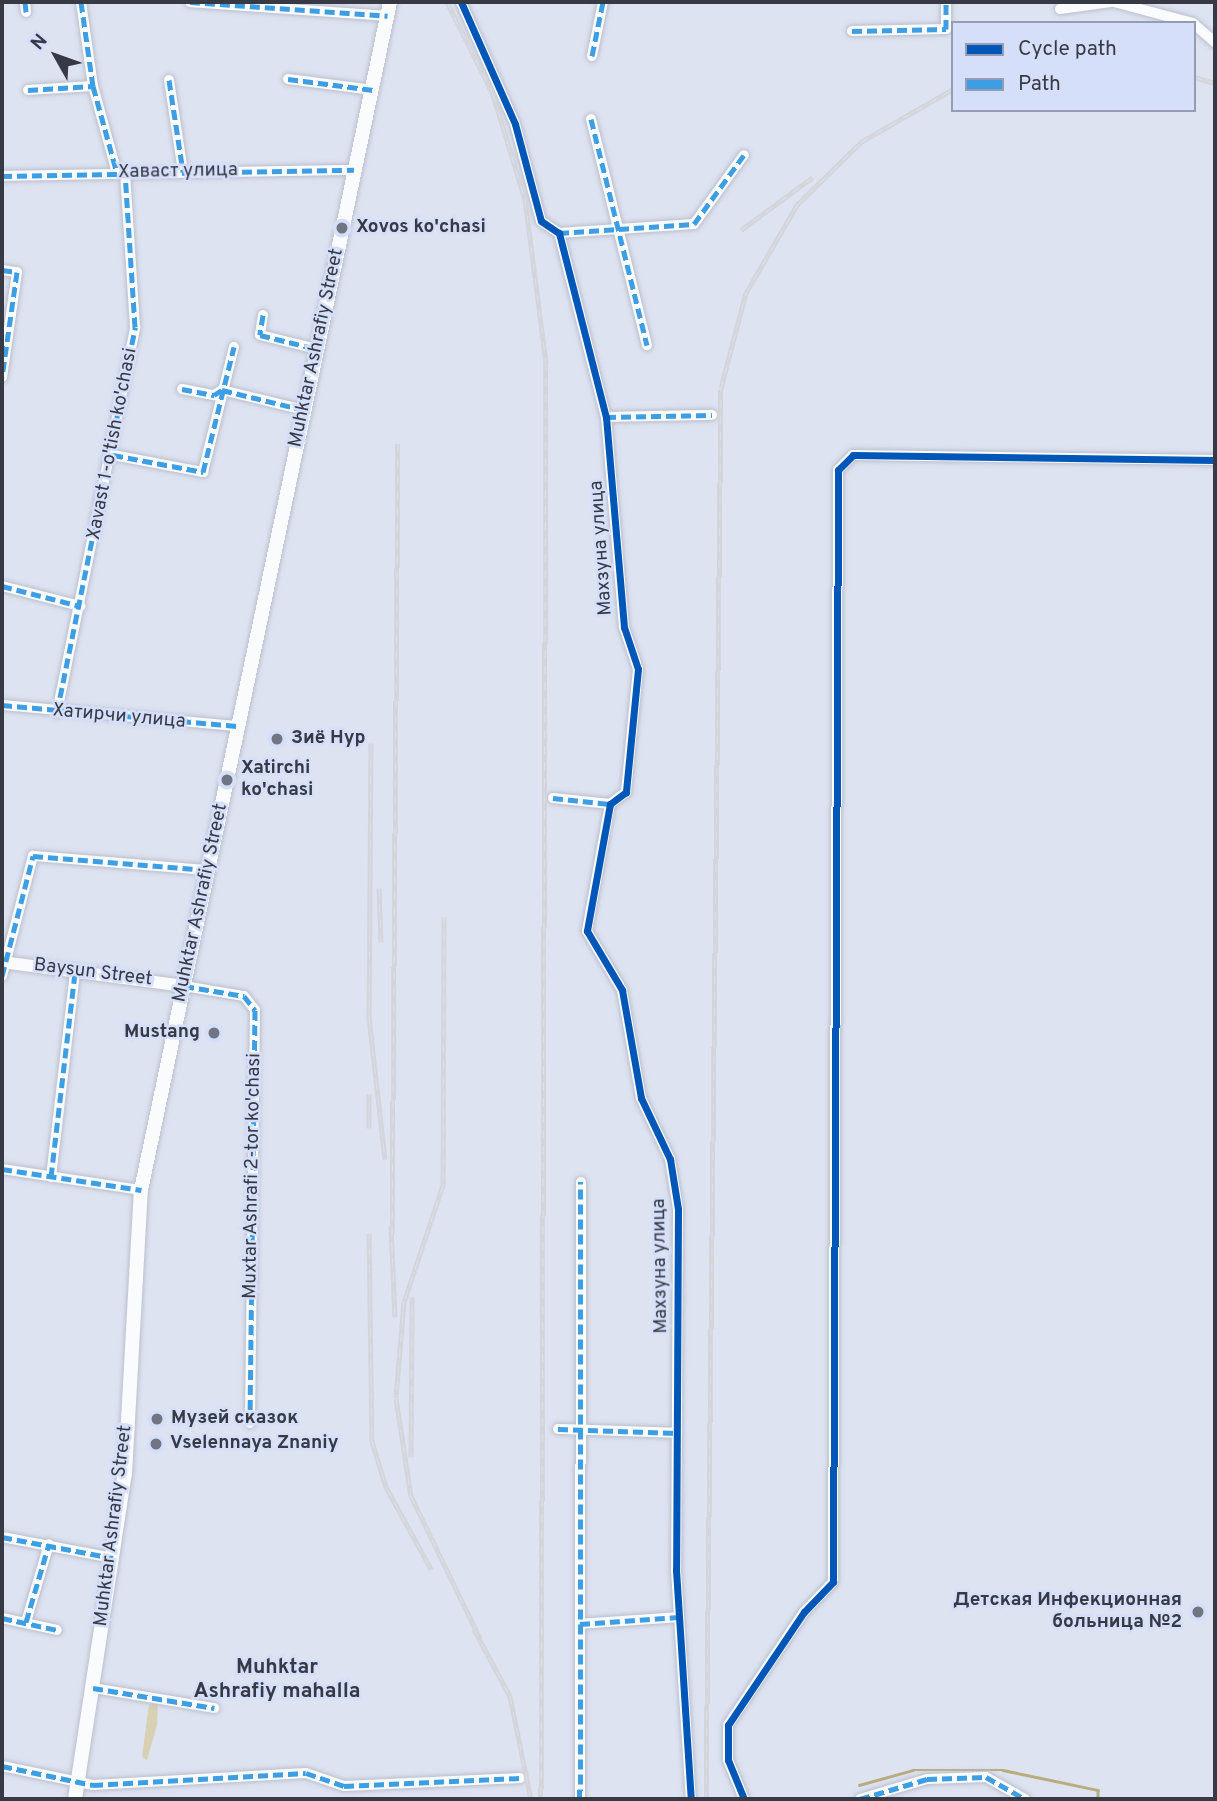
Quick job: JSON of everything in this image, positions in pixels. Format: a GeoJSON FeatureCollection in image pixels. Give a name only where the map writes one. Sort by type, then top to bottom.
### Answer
{"type":"FeatureCollection","features":[{"type":"Feature","properties":{"kind":"main road","name":"Muhktar Ashrafiy Street"},"geometry":{"type":"LineString","coordinates":[[75,1799],[125,1474],[141,1190],[390,7]]}},
{"type":"Feature","properties":{"kind":"street","name":"Xavast 1-o'tish ko'chasi"},"geometry":{"type":"LineString","coordinates":[[57,712],[113,455],[136,316],[121,173],[93,86],[81,2]]}},
{"type":"Feature","properties":{"kind":"street"},"geometry":{"type":"LineString","coordinates":[[190,2],[390,7]]}},
{"type":"Feature","properties":{"kind":"street","name":"Махзуна улица"},"geometry":{"type":"LineString","coordinates":[[461,2],[514,124],[541,221],[559,233],[606,417],[624,627],[639,682],[626,792],[610,804],[587,931],[622,990],[640,1098],[670,1159],[678,1209],[679,1617],[691,1799]]}},
{"type":"Feature","properties":{"kind":"street"},"geometry":{"type":"LineString","coordinates":[[592,56],[603,2]]}},
{"type":"Feature","properties":{"kind":"street"},"geometry":{"type":"LineString","coordinates":[[852,32],[946,29],[946,2]]}},
{"type":"Feature","properties":{"kind":"street"},"geometry":{"type":"LineString","coordinates":[[1060,9],[1113,2],[1185,21]]}},
{"type":"Feature","properties":{"kind":"street"},"geometry":{"type":"LineString","coordinates":[[1196,26],[1215,42]]}},
{"type":"Feature","properties":{"kind":"street"},"geometry":{"type":"LineString","coordinates":[[288,79],[373,90]]}},
{"type":"Feature","properties":{"kind":"street"},"geometry":{"type":"LineString","coordinates":[[169,80],[183,172]]}},
{"type":"Feature","properties":{"kind":"street"},"geometry":{"type":"LineString","coordinates":[[28,90],[93,86]]}},
{"type":"Feature","properties":{"kind":"street"},"geometry":{"type":"LineString","coordinates":[[592,119],[647,345]]}},
{"type":"Feature","properties":{"kind":"street"},"geometry":{"type":"LineString","coordinates":[[559,233],[694,224],[744,155]]}},
{"type":"Feature","properties":{"kind":"street","name":"Хаваст улица"},"geometry":{"type":"LineString","coordinates":[[2,176],[354,170]]}},
{"type":"Feature","properties":{"kind":"street"},"geometry":{"type":"LineString","coordinates":[[2,271],[17,272],[2,377]]}},
{"type":"Feature","properties":{"kind":"street"},"geometry":{"type":"LineString","coordinates":[[263,315],[260,335],[317,349]]}},
{"type":"Feature","properties":{"kind":"street"},"geometry":{"type":"LineString","coordinates":[[113,455],[203,472],[234,347]]}},
{"type":"Feature","properties":{"kind":"street"},"geometry":{"type":"LineString","coordinates":[[182,389],[214,395],[222,390],[304,410]]}},
{"type":"Feature","properties":{"kind":"street"},"geometry":{"type":"LineString","coordinates":[[606,417],[712,415]]}},
{"type":"Feature","properties":{"kind":"street"},"geometry":{"type":"LineString","coordinates":[[744,1799],[728,1760],[728,1725],[804,1612],[833,1581],[838,470],[853,454],[1215,460]]}},
{"type":"Feature","properties":{"kind":"street"},"geometry":{"type":"LineString","coordinates":[[2,586],[79,606]]}},
{"type":"Feature","properties":{"kind":"street","name":"Хатирчи улица"},"geometry":{"type":"LineString","coordinates":[[2,705],[237,726]]}},
{"type":"Feature","properties":{"kind":"street"},"geometry":{"type":"LineString","coordinates":[[553,798],[610,804]]}},
{"type":"Feature","properties":{"kind":"street"},"geometry":{"type":"LineString","coordinates":[[2,976],[3,962],[33,856],[207,870]]}},
{"type":"Feature","properties":{"kind":"street","name":"Bаysun Street"},"geometry":{"type":"LineString","coordinates":[[3,962],[184,986]]}},
{"type":"Feature","properties":{"kind":"street"},"geometry":{"type":"LineString","coordinates":[[51,1177],[75,972]]}},
{"type":"Feature","properties":{"kind":"street","name":"Muxtar Ashrafi 2-tor ko'chasi"},"geometry":{"type":"LineString","coordinates":[[184,986],[244,996],[255,1010],[250,1423]]}},
{"type":"Feature","properties":{"kind":"street"},"geometry":{"type":"LineString","coordinates":[[2,1169],[141,1190]]}},
{"type":"Feature","properties":{"kind":"street"},"geometry":{"type":"LineString","coordinates":[[580,1799],[579,1431],[582,1182]]}},
{"type":"Feature","properties":{"kind":"street"},"geometry":{"type":"LineString","coordinates":[[558,1429],[677,1433]]}},
{"type":"Feature","properties":{"kind":"street"},"geometry":{"type":"LineString","coordinates":[[2,1537],[113,1558]]}},
{"type":"Feature","properties":{"kind":"street"},"geometry":{"type":"LineString","coordinates":[[26,1622],[49,1544]]}},
{"type":"Feature","properties":{"kind":"street"},"geometry":{"type":"LineString","coordinates":[[580,1623],[679,1617]]}},
{"type":"Feature","properties":{"kind":"street"},"geometry":{"type":"LineString","coordinates":[[2,1618],[57,1630]]}},
{"type":"Feature","properties":{"kind":"street"},"geometry":{"type":"LineString","coordinates":[[93,1688],[214,1708]]}},
{"type":"Feature","properties":{"kind":"street"},"geometry":{"type":"LineString","coordinates":[[2,1766],[78,1783],[306,1773],[344,1786],[520,1778]]}},
{"type":"Feature","properties":{"kind":"street"},"geometry":{"type":"LineString","coordinates":[[860,1799],[927,1779],[986,1777],[1011,1794],[1025,1799]]}},
{"type":"Feature","properties":{"kind":"shaded area"},"geometry":{"type":"Polygon","coordinates":[[[158,1703],[157,1725],[147,1760],[142,1757],[149,1704],[158,1703]]]}},
{"type":"Feature","properties":{"kind":"waterway"},"geometry":{"type":"LineString","coordinates":[[859,1785],[913,1770],[1003,1770],[1098,1790],[1098,1799]]}},
{"type":"Feature","properties":{"kind":"railway"},"geometry":{"type":"LineString","coordinates":[[447,2],[493,94],[525,199],[546,362],[541,1799]]}},
{"type":"Feature","properties":{"kind":"railway"},"geometry":{"type":"LineString","coordinates":[[1196,78],[1215,83]]}},
{"type":"Feature","properties":{"kind":"railway"},"geometry":{"type":"LineString","coordinates":[[706,1799],[721,388],[746,293],[797,205],[861,142],[951,90]]}},
{"type":"Feature","properties":{"kind":"railway"},"geometry":{"type":"LineString","coordinates":[[741,230],[813,177]]}},
{"type":"Feature","properties":{"kind":"railway"},"geometry":{"type":"LineString","coordinates":[[392,1235],[398,443]]}},
{"type":"Feature","properties":{"kind":"railway"},"geometry":{"type":"LineString","coordinates":[[371,743],[369,1017],[385,1159]]}},
{"type":"Feature","properties":{"kind":"railway"},"geometry":{"type":"LineString","coordinates":[[379,888],[381,942]]}},
{"type":"Feature","properties":{"kind":"railway"},"geometry":{"type":"LineString","coordinates":[[444,917],[443,1185],[404,1302],[396,1398],[411,1496],[480,1638]]}},
{"type":"Feature","properties":{"kind":"railway"},"geometry":{"type":"LineString","coordinates":[[369,1094],[369,1128]]}},
{"type":"Feature","properties":{"kind":"railway"},"geometry":{"type":"LineString","coordinates":[[391,1226],[395,1317]]}},
{"type":"Feature","properties":{"kind":"railway"},"geometry":{"type":"LineString","coordinates":[[369,1233],[372,1441],[386,1487],[431,1569]]}},
{"type":"Feature","properties":{"kind":"railway"},"geometry":{"type":"LineString","coordinates":[[411,1457],[412,1297]]}},
{"type":"Feature","properties":{"kind":"railway"},"geometry":{"type":"LineString","coordinates":[[474,1629],[510,1696],[531,1799]]}},
{"type":"Feature","properties":{"kind":"marked path"},"geometry":{"type":"LineString","coordinates":[[25,2],[26,12]]}},
{"type":"Feature","properties":{"kind":"marked path"},"geometry":{"type":"LineString","coordinates":[[81,2],[93,86],[117,173]]}},
{"type":"Feature","properties":{"kind":"marked path"},"geometry":{"type":"LineString","coordinates":[[190,2],[388,16]]}},
{"type":"Feature","properties":{"kind":"marked path"},"geometry":{"type":"LineString","coordinates":[[592,56],[603,2]]}},
{"type":"Feature","properties":{"kind":"marked path"},"geometry":{"type":"LineString","coordinates":[[852,31],[946,29],[946,2]]}},
{"type":"Feature","properties":{"kind":"marked path"},"geometry":{"type":"LineString","coordinates":[[288,79],[373,90]]}},
{"type":"Feature","properties":{"kind":"marked path"},"geometry":{"type":"LineString","coordinates":[[169,80],[183,172]]}},
{"type":"Feature","properties":{"kind":"marked path"},"geometry":{"type":"LineString","coordinates":[[28,90],[93,86]]}},
{"type":"Feature","properties":{"kind":"marked path"},"geometry":{"type":"LineString","coordinates":[[591,119],[647,345]]}},
{"type":"Feature","properties":{"kind":"marked path"},"geometry":{"type":"LineString","coordinates":[[559,233],[694,224],[744,155]]}},
{"type":"Feature","properties":{"kind":"marked path"},"geometry":{"type":"LineString","coordinates":[[2,176],[354,170]]}},
{"type":"Feature","properties":{"kind":"marked path"},"geometry":{"type":"LineString","coordinates":[[57,712],[135,327],[125,172]]}},
{"type":"Feature","properties":{"kind":"marked path"},"geometry":{"type":"LineString","coordinates":[[2,270],[17,272],[2,377]]}},
{"type":"Feature","properties":{"kind":"marked path"},"geometry":{"type":"LineString","coordinates":[[263,315],[260,335],[317,349]]}},
{"type":"Feature","properties":{"kind":"marked path"},"geometry":{"type":"LineString","coordinates":[[113,455],[203,472],[234,347]]}},
{"type":"Feature","properties":{"kind":"marked path"},"geometry":{"type":"LineString","coordinates":[[182,389],[214,395],[222,390],[304,410]]}},
{"type":"Feature","properties":{"kind":"marked path"},"geometry":{"type":"LineString","coordinates":[[606,417],[712,415]]}},
{"type":"Feature","properties":{"kind":"marked path"},"geometry":{"type":"LineString","coordinates":[[2,586],[80,606]]}},
{"type":"Feature","properties":{"kind":"marked path"},"geometry":{"type":"LineString","coordinates":[[2,705],[237,726]]}},
{"type":"Feature","properties":{"kind":"marked path"},"geometry":{"type":"LineString","coordinates":[[553,798],[610,804]]}},
{"type":"Feature","properties":{"kind":"marked path"},"geometry":{"type":"LineString","coordinates":[[2,976],[33,856],[207,870]]}},
{"type":"Feature","properties":{"kind":"marked path"},"geometry":{"type":"LineString","coordinates":[[51,1177],[75,972]]}},
{"type":"Feature","properties":{"kind":"marked path"},"geometry":{"type":"LineString","coordinates":[[184,986],[244,996],[255,1010],[250,1423]]}},
{"type":"Feature","properties":{"kind":"marked path"},"geometry":{"type":"LineString","coordinates":[[2,1169],[141,1190]]}},
{"type":"Feature","properties":{"kind":"marked path"},"geometry":{"type":"LineString","coordinates":[[580,1799],[581,1182]]}},
{"type":"Feature","properties":{"kind":"marked path"},"geometry":{"type":"LineString","coordinates":[[558,1429],[677,1433]]}},
{"type":"Feature","properties":{"kind":"marked path"},"geometry":{"type":"LineString","coordinates":[[2,1537],[113,1558]]}},
{"type":"Feature","properties":{"kind":"marked path"},"geometry":{"type":"LineString","coordinates":[[26,1622],[49,1544]]}},
{"type":"Feature","properties":{"kind":"marked path"},"geometry":{"type":"LineString","coordinates":[[580,1624],[679,1617]]}},
{"type":"Feature","properties":{"kind":"marked path"},"geometry":{"type":"LineString","coordinates":[[2,1618],[57,1630]]}},
{"type":"Feature","properties":{"kind":"marked path"},"geometry":{"type":"LineString","coordinates":[[93,1688],[214,1708]]}},
{"type":"Feature","properties":{"kind":"marked path"},"geometry":{"type":"LineString","coordinates":[[2,1766],[93,1785],[306,1773],[344,1786],[520,1778]]}},
{"type":"Feature","properties":{"kind":"marked path"},"geometry":{"type":"LineString","coordinates":[[860,1799],[927,1779],[986,1777],[1025,1799]]}},
{"type":"Feature","properties":{"kind":"cycle path"},"geometry":{"type":"LineString","coordinates":[[461,2],[515,124],[541,221],[559,233],[606,417],[624,627],[638,669],[626,792],[610,804],[587,931],[622,990],[641,1098],[670,1159],[678,1209],[676,1570],[691,1799]]}},
{"type":"Feature","properties":{"kind":"cycle path"},"geometry":{"type":"LineString","coordinates":[[744,1799],[728,1760],[728,1725],[804,1612],[833,1582],[838,470],[853,455],[1215,460]]}},
{"type":"Feature","properties":{"kind":"place","name":"Xovos ko'chasi"},"geometry":{"type":"Point","coordinates":[342,228]}},
{"type":"Feature","properties":{"kind":"place","name":"Зиё Нур"},"geometry":{"type":"Point","coordinates":[277,739]}},
{"type":"Feature","properties":{"kind":"place","name":"Xatirchi ko'chasi"},"geometry":{"type":"Point","coordinates":[227,780]}},
{"type":"Feature","properties":{"kind":"place","name":"Mustang"},"geometry":{"type":"Point","coordinates":[214,1033]}},
{"type":"Feature","properties":{"kind":"place","name":"Музей сказок"},"geometry":{"type":"Point","coordinates":[157,1419]}},
{"type":"Feature","properties":{"kind":"place","name":"Vselennaya Znaniy"},"geometry":{"type":"Point","coordinates":[156,1444]}},
{"type":"Feature","properties":{"kind":"place","name":"Детская Инфекционная больница №2"},"geometry":{"type":"Point","coordinates":[1198,1612]}},
{"type":"Feature","properties":{"kind":"district","name":"Muhktar Ashrafiy mahalla"},"geometry":{"type":"Point","coordinates":[277,1680]}}]}
